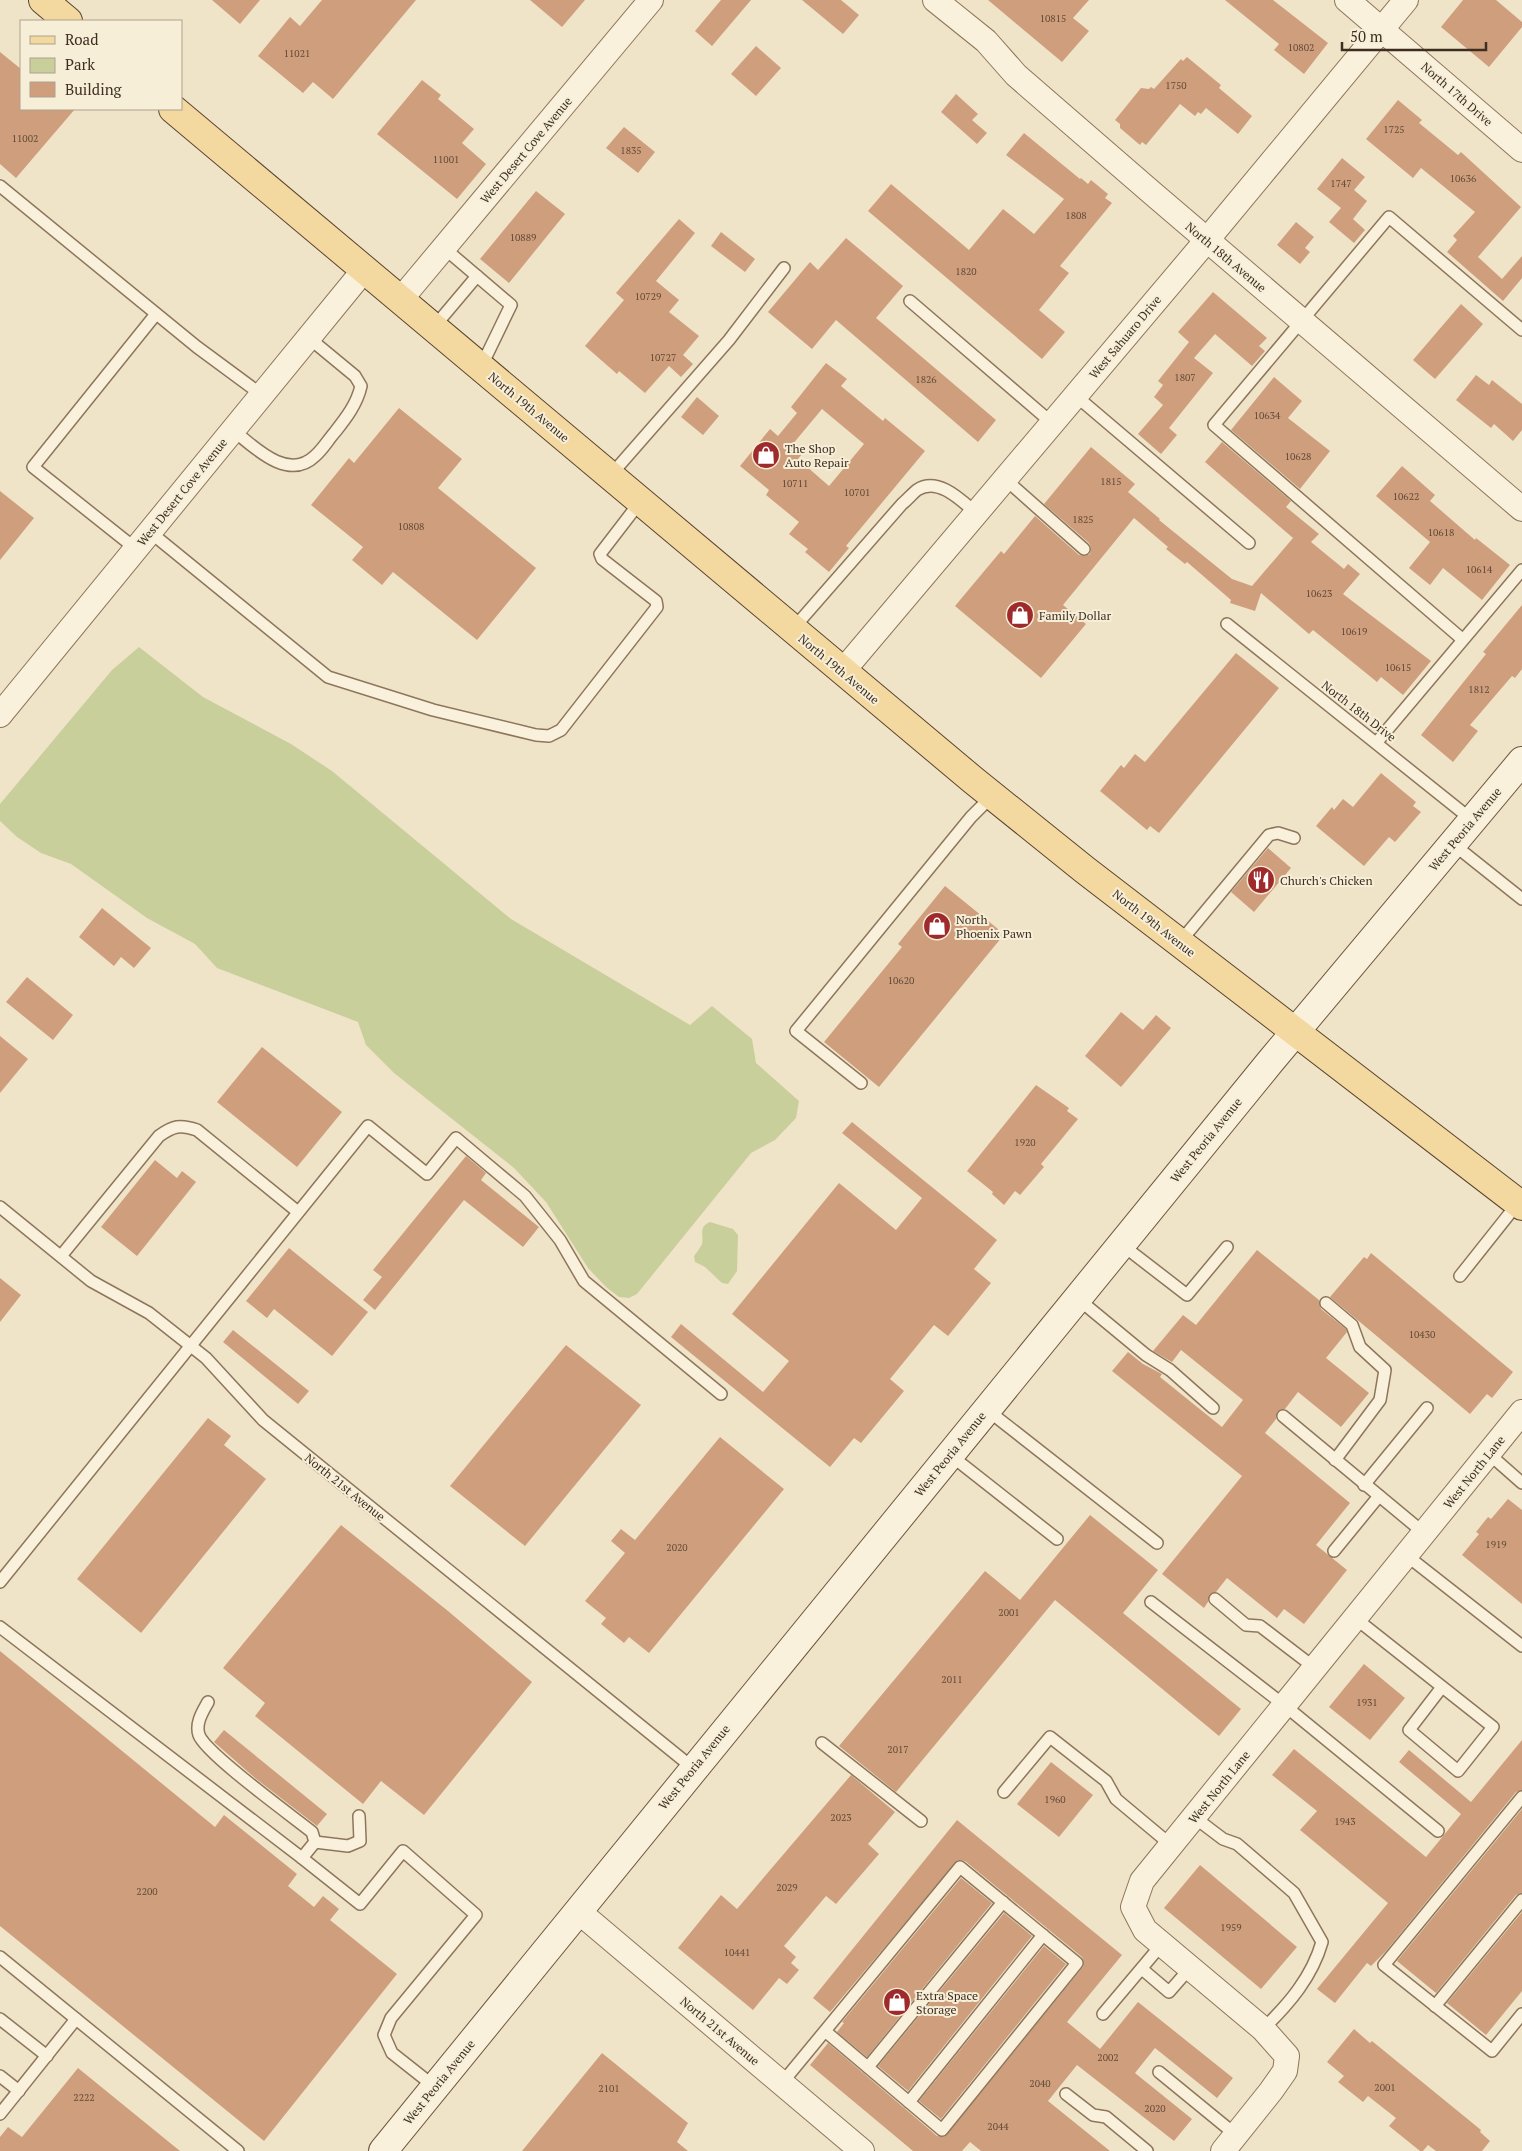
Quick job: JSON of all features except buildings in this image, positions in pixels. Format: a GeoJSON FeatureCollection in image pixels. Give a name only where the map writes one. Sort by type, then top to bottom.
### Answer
{"type":"FeatureCollection","features":[{"type":"Feature","properties":{"kind":"main road"},"geometry":{"type":"LineString","coordinates":[[43,0],[67,20]]}},
{"type":"Feature","properties":{"kind":"main road","name":"North 19th Avenue"},"geometry":{"type":"LineString","coordinates":[[174,110],[992,796],[1520,1204]]}},
{"type":"Feature","properties":{"kind":"main road","name":"West Peoria Avenue"},"geometry":{"type":"LineString","coordinates":[[382,2151],[1296,1030],[1522,761]]}},
{"type":"Feature","properties":{"kind":"street","name":"West Desert Cove Avenue"},"geometry":{"type":"LineString","coordinates":[[401,300],[651,0]]}},
{"type":"Feature","properties":{"kind":"street","name":"North 18th Avenue"},"geometry":{"type":"LineString","coordinates":[[935,0],[986,41],[1016,75],[1522,509]]}},
{"type":"Feature","properties":{"kind":"street","name":"North 17th Drive"},"geometry":{"type":"LineString","coordinates":[[1347,0],[1522,150]]}},
{"type":"Feature","properties":{"kind":"street","name":"West Sahuaro Drive"},"geometry":{"type":"LineString","coordinates":[[842,672],[1207,240],[1406,0]]}},
{"type":"Feature","properties":{"kind":"street","name":"West Desert Cove Avenue"},"geometry":{"type":"LineString","coordinates":[[0,715],[364,270]]}},
{"type":"Feature","properties":{"kind":"street","name":"West North Lane"},"geometry":{"type":"LineString","coordinates":[[1229,2143],[1285,2071],[1287,2056],[1263,2029],[1145,1930],[1133,1907],[1142,1881],[1522,1412]]}},
{"type":"Feature","properties":{"kind":"street","name":"North 21st Avenue"},"geometry":{"type":"LineString","coordinates":[[578,1911],[862,2151]]}},
{"type":"Feature","properties":{"kind":"lane"},"geometry":{"type":"LineString","coordinates":[[0,186],[156,314],[262,395]]}},
{"type":"Feature","properties":{"kind":"lane"},"geometry":{"type":"LineString","coordinates":[[1462,639],[1214,425],[1389,217],[1522,330]]}},
{"type":"Feature","properties":{"kind":"lane"},"geometry":{"type":"LineString","coordinates":[[444,248],[511,305],[481,367]]}},
{"type":"Feature","properties":{"kind":"lane"},"geometry":{"type":"LineString","coordinates":[[610,476],[729,340],[784,268]]}},
{"type":"Feature","properties":{"kind":"lane"},"geometry":{"type":"LineString","coordinates":[[434,327],[477,276]]}},
{"type":"Feature","properties":{"kind":"lane"},"geometry":{"type":"LineString","coordinates":[[910,301],[1052,423]]}},
{"type":"Feature","properties":{"kind":"lane"},"geometry":{"type":"LineString","coordinates":[[156,314],[33,467],[143,541],[328,677],[433,710],[536,735],[549,736],[560,730],[657,607],[656,601],[602,559],[600,554],[640,502]]}},
{"type":"Feature","properties":{"kind":"lane"},"geometry":{"type":"LineString","coordinates":[[233,430],[274,461],[288,465],[302,464],[315,457],[350,413],[359,395],[361,386],[355,376],[309,338]]}},
{"type":"Feature","properties":{"kind":"lane"},"geometry":{"type":"LineString","coordinates":[[1076,396],[1249,543]]}},
{"type":"Feature","properties":{"kind":"lane"},"geometry":{"type":"LineString","coordinates":[[1005,479],[1084,548]]}},
{"type":"Feature","properties":{"kind":"lane"},"geometry":{"type":"LineString","coordinates":[[792,630],[902,504],[918,490],[927,486],[941,488],[954,494],[976,513]]}},
{"type":"Feature","properties":{"kind":"lane"},"geometry":{"type":"LineString","coordinates":[[1377,742],[1522,570]]}},
{"type":"Feature","properties":{"kind":"lane","name":"North 18th Drive"},"geometry":{"type":"LineString","coordinates":[[1228,624],[1472,820]]}},
{"type":"Feature","properties":{"kind":"lane"},"geometry":{"type":"LineString","coordinates":[[861,1083],[796,1031],[971,817],[992,796]]}},
{"type":"Feature","properties":{"kind":"lane"},"geometry":{"type":"LineString","coordinates":[[1180,942],[1270,835],[1278,833],[1294,838]]}},
{"type":"Feature","properties":{"kind":"lane"},"geometry":{"type":"LineString","coordinates":[[1453,844],[1522,899]]}},
{"type":"Feature","properties":{"kind":"lane"},"geometry":{"type":"LineString","coordinates":[[61,1256],[159,1136],[174,1126],[187,1126],[197,1130],[298,1212]]}},
{"type":"Feature","properties":{"kind":"lane"},"geometry":{"type":"LineString","coordinates":[[0,1582],[368,1126],[428,1174],[456,1138],[526,1196],[560,1240],[584,1281],[721,1394]]}},
{"type":"Feature","properties":{"kind":"lane"},"geometry":{"type":"LineString","coordinates":[[1460,1276],[1520,1204]]}},
{"type":"Feature","properties":{"kind":"lane","name":"North 21st Avenue"},"geometry":{"type":"LineString","coordinates":[[0,1207],[91,1281],[150,1313],[206,1358],[263,1420],[693,1768]]}},
{"type":"Feature","properties":{"kind":"lane"},"geometry":{"type":"LineString","coordinates":[[1121,1244],[1187,1295],[1227,1247]]}},
{"type":"Feature","properties":{"kind":"lane"},"geometry":{"type":"LineString","coordinates":[[1077,1298],[1146,1356],[1170,1370],[1213,1408]]}},
{"type":"Feature","properties":{"kind":"lane"},"geometry":{"type":"LineString","coordinates":[[1326,1303],[1352,1325],[1360,1347],[1385,1370],[1380,1400],[1335,1460]]}},
{"type":"Feature","properties":{"kind":"lane"},"geometry":{"type":"LineString","coordinates":[[1364,1485],[1427,1408]]}},
{"type":"Feature","properties":{"kind":"lane"},"geometry":{"type":"LineString","coordinates":[[986,1409],[1158,1543]]}},
{"type":"Feature","properties":{"kind":"lane"},"geometry":{"type":"LineString","coordinates":[[1283,1416],[1424,1533]]}},
{"type":"Feature","properties":{"kind":"lane"},"geometry":{"type":"LineString","coordinates":[[949,1454],[1057,1539]]}},
{"type":"Feature","properties":{"kind":"lane"},"geometry":{"type":"LineString","coordinates":[[1488,1454],[1522,1483]]}},
{"type":"Feature","properties":{"kind":"lane"},"geometry":{"type":"LineString","coordinates":[[1334,1552],[1379,1496]]}},
{"type":"Feature","properties":{"kind":"lane"},"geometry":{"type":"LineString","coordinates":[[1406,1556],[1522,1646]]}},
{"type":"Feature","properties":{"kind":"lane"},"geometry":{"type":"LineString","coordinates":[[1215,1599],[1246,1625],[1260,1626],[1315,1668]]}},
{"type":"Feature","properties":{"kind":"lane"},"geometry":{"type":"LineString","coordinates":[[1151,1602],[1284,1705],[1438,1831]]}},
{"type":"Feature","properties":{"kind":"lane"},"geometry":{"type":"LineString","coordinates":[[1355,1618],[1493,1727],[1458,1771],[1410,1730],[1442,1687]]}},
{"type":"Feature","properties":{"kind":"lane"},"geometry":{"type":"LineString","coordinates":[[0,1627],[360,1904],[404,1851],[476,1915],[391,2018],[384,2035],[392,2054],[435,2087]]}},
{"type":"Feature","properties":{"kind":"lane"},"geometry":{"type":"LineString","coordinates":[[208,1702],[198,1724],[199,1734],[205,1744],[239,1774],[312,1832],[315,1842]]}},
{"type":"Feature","properties":{"kind":"lane"},"geometry":{"type":"LineString","coordinates":[[1004,1792],[1050,1737],[1106,1781],[1116,1799],[1171,1845]]}},
{"type":"Feature","properties":{"kind":"lane"},"geometry":{"type":"LineString","coordinates":[[822,1743],[921,1821]]}},
{"type":"Feature","properties":{"kind":"lane"},"geometry":{"type":"LineString","coordinates":[[1522,1797],[1384,1965],[1492,2051],[1522,2014]]}},
{"type":"Feature","properties":{"kind":"lane"},"geometry":{"type":"LineString","coordinates":[[315,1842],[348,1846],[360,1841],[359,1816]]}},
{"type":"Feature","properties":{"kind":"lane"},"geometry":{"type":"LineString","coordinates":[[1194,1816],[1223,1839],[1237,1844],[1294,1893],[1322,1942],[1317,1958],[1287,2006],[1263,2029]]}},
{"type":"Feature","properties":{"kind":"lane"},"geometry":{"type":"LineString","coordinates":[[302,1858],[315,1842]]}},
{"type":"Feature","properties":{"kind":"lane"},"geometry":{"type":"LineString","coordinates":[[782,2083],[960,1867],[1077,1963],[942,2130],[825,2031]]}},
{"type":"Feature","properties":{"kind":"lane"},"geometry":{"type":"LineString","coordinates":[[1435,2006],[1522,1900]]}},
{"type":"Feature","properties":{"kind":"lane"},"geometry":{"type":"LineString","coordinates":[[868,2067],[1003,1902]]}},
{"type":"Feature","properties":{"kind":"lane"},"geometry":{"type":"LineString","coordinates":[[909,2102],[1043,1935]]}},
{"type":"Feature","properties":{"kind":"lane"},"geometry":{"type":"LineString","coordinates":[[1103,2014],[1162,1944]]}},
{"type":"Feature","properties":{"kind":"lane"},"geometry":{"type":"LineString","coordinates":[[0,1957],[238,2151]]}},
{"type":"Feature","properties":{"kind":"lane"},"geometry":{"type":"LineString","coordinates":[[1142,1968],[1169,1992],[1190,1968]]}},
{"type":"Feature","properties":{"kind":"lane"},"geometry":{"type":"LineString","coordinates":[[0,2019],[47,2056]]}},
{"type":"Feature","properties":{"kind":"lane"},"geometry":{"type":"LineString","coordinates":[[0,2114],[76,2019]]}},
{"type":"Feature","properties":{"kind":"lane"},"geometry":{"type":"LineString","coordinates":[[1159,2072],[1229,2143]]}},
{"type":"Feature","properties":{"kind":"lane"},"geometry":{"type":"LineString","coordinates":[[0,2076],[19,2091]]}},
{"type":"Feature","properties":{"kind":"lane"},"geometry":{"type":"LineString","coordinates":[[1066,2094],[1093,2115],[1106,2117],[1147,2151]]}},
{"type":"Feature","properties":{"kind":"green space"},"geometry":{"type":"Polygon","coordinates":[[[139,647],[203,697],[291,744],[332,771],[511,919],[690,1025],[712,1006],[752,1039],[756,1063],[799,1101],[796,1118],[775,1140],[751,1153],[637,1294],[629,1298],[619,1297],[606,1287],[588,1268],[546,1202],[514,1168],[394,1073],[366,1045],[358,1022],[217,968],[195,944],[147,918],[71,864],[41,853],[17,837],[0,821],[0,804],[112,670],[139,647]]]}},
{"type":"Feature","properties":{"kind":"green space"},"geometry":{"type":"Polygon","coordinates":[[[710,1222],[733,1229],[738,1235],[737,1271],[728,1284],[722,1283],[705,1267],[695,1262],[694,1256],[702,1244],[704,1226],[710,1222]]]}},
{"type":"Feature","properties":{"kind":"place","name":"The Shop Auto Repair"},"geometry":{"type":"Point","coordinates":[766,455]}},
{"type":"Feature","properties":{"kind":"place","name":"Family Dollar"},"geometry":{"type":"Point","coordinates":[1020,615]}},
{"type":"Feature","properties":{"kind":"place","name":"Church's Chicken"},"geometry":{"type":"Point","coordinates":[1261,880]}},
{"type":"Feature","properties":{"kind":"place","name":"North Phoenix Pawn"},"geometry":{"type":"Point","coordinates":[937,926]}},
{"type":"Feature","properties":{"kind":"place","name":"Extra Space Storage"},"geometry":{"type":"Point","coordinates":[897,2002]}}]}
